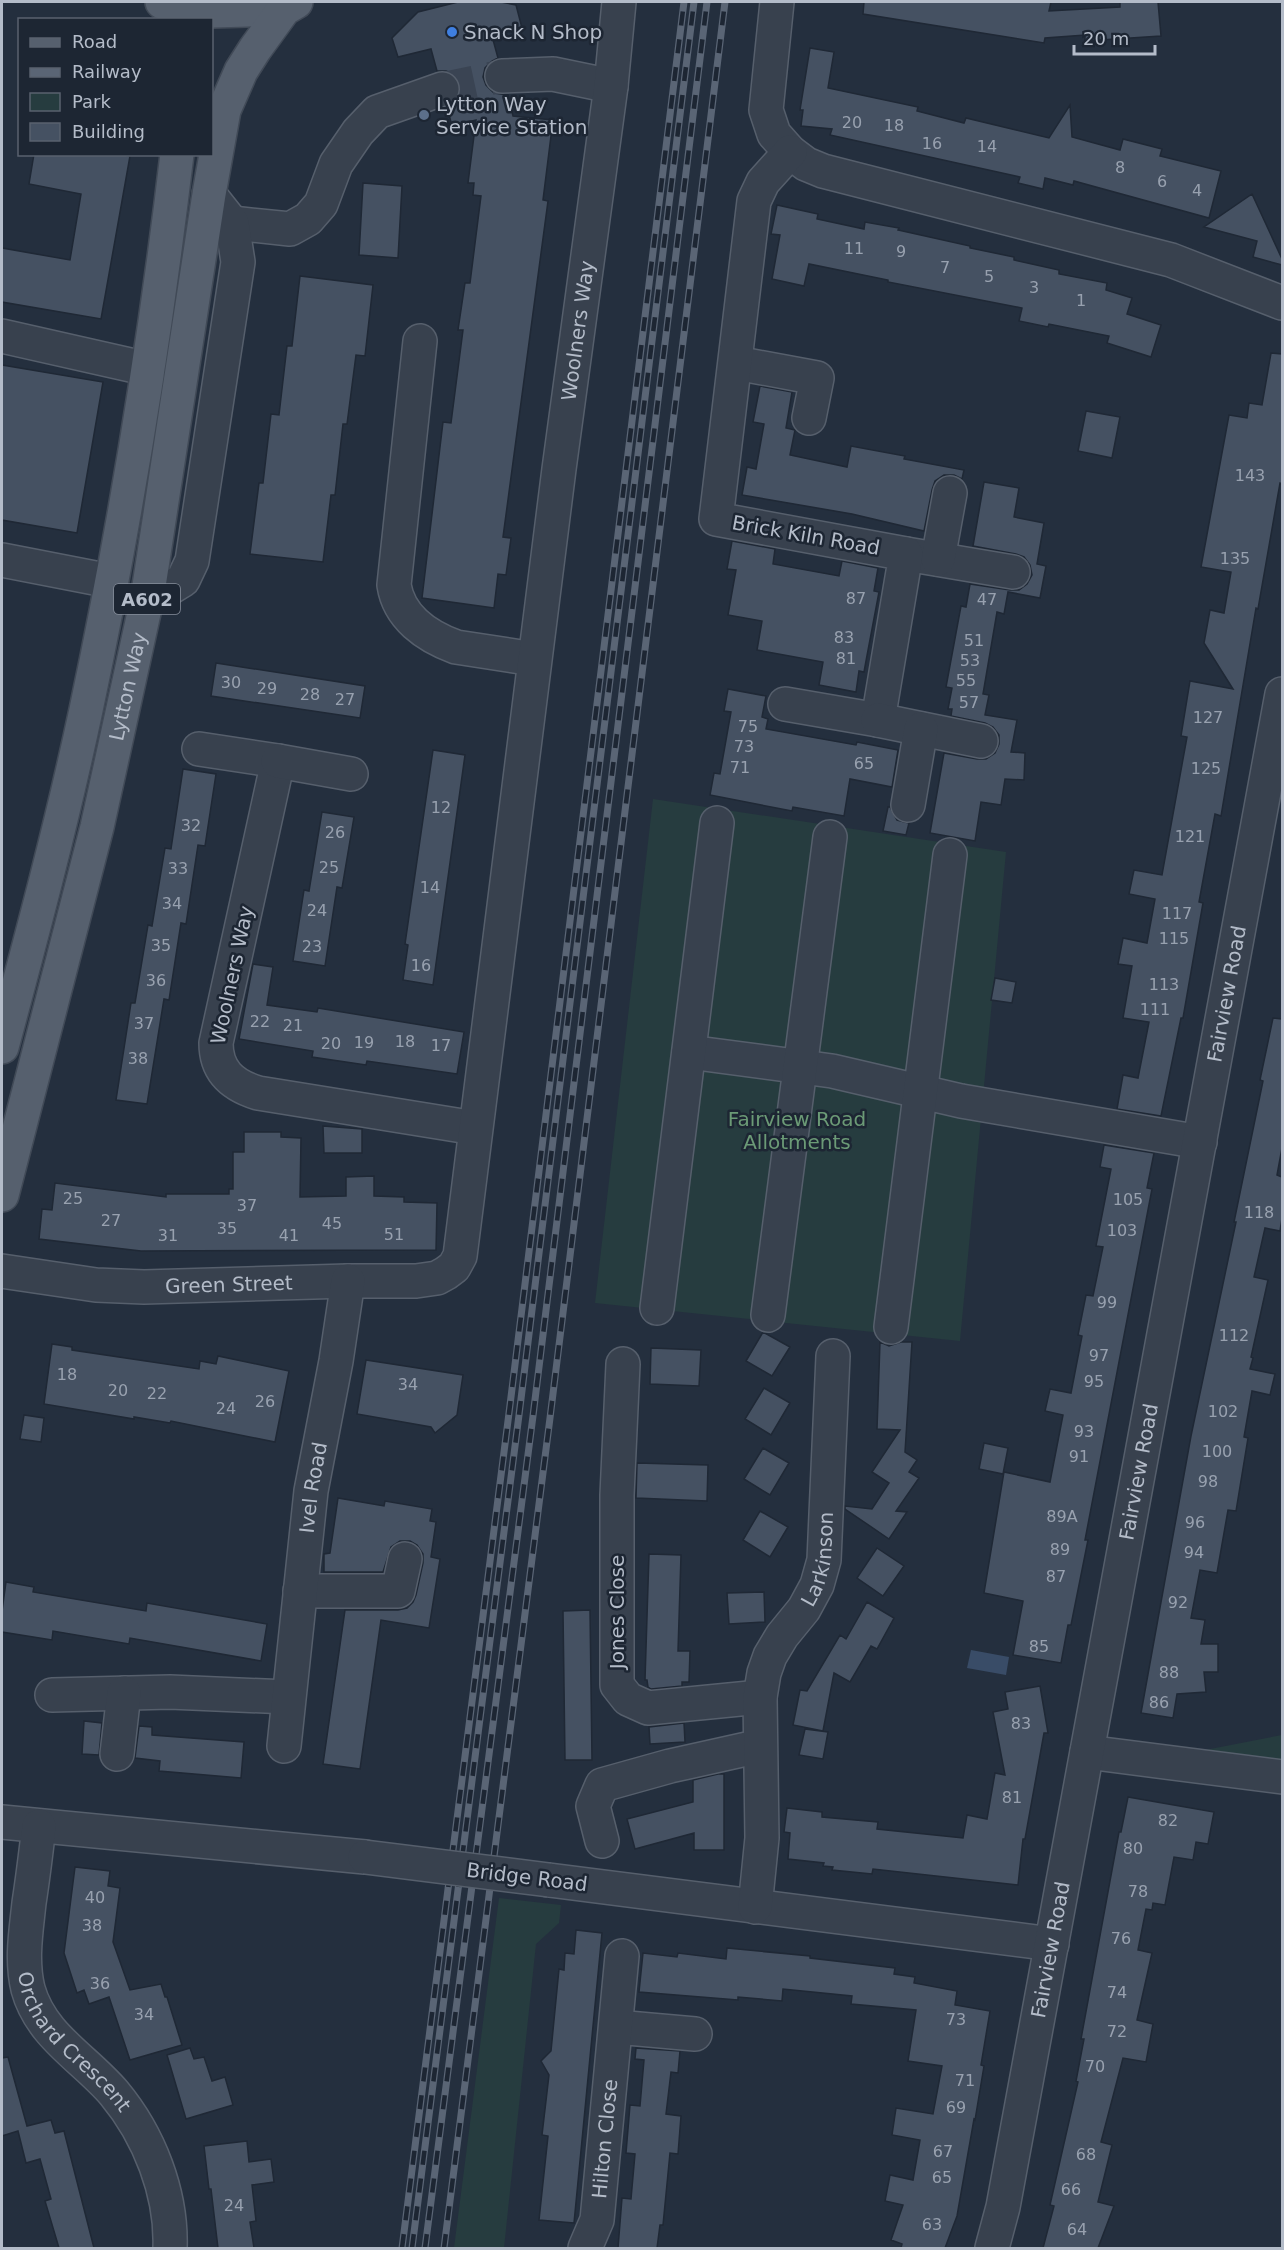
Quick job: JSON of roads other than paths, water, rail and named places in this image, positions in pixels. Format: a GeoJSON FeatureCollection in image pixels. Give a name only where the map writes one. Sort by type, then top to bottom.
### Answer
{"type":"FeatureCollection","features":[{"type":"Feature","properties":{"kind":"main road","name":"Lytton Way"},"geometry":{"type":"LineString","coordinates":[[165,18],[162,2],[214,11],[290,5]]}},
{"type":"Feature","properties":{"kind":"main road","name":"Lytton Way"},"geometry":{"type":"LineString","coordinates":[[2,1195],[97,826],[147,599],[219,131],[230,94],[255,49],[290,5]]}},
{"type":"Feature","properties":{"kind":"main road","name":"Lytton Way"},"geometry":{"type":"LineString","coordinates":[[2,1047],[86,712],[122,532],[148,369],[177,156]]}},
{"type":"Feature","properties":{"kind":"street","name":"Woolners Way"},"geometry":{"type":"LineString","coordinates":[[454,1267],[460,1256],[534,659],[611,86],[619,2]]}},
{"type":"Feature","properties":{"kind":"street"},"geometry":{"type":"LineString","coordinates":[[777,2],[766,110],[774,134],[790,152],[806,164],[823,171],[1171,260],[1282,303]]}},
{"type":"Feature","properties":{"kind":"street"},"geometry":{"type":"LineString","coordinates":[[502,75],[554,74],[611,86]]}},
{"type":"Feature","properties":{"kind":"street"},"geometry":{"type":"LineString","coordinates":[[209,194],[244,224],[290,229],[308,219],[321,204],[336,165],[358,132],[377,112],[442,89]]}},
{"type":"Feature","properties":{"kind":"street","name":"Brick Kiln Road"},"geometry":{"type":"LineString","coordinates":[[790,152],[763,182],[754,201],[716,519],[922,556],[878,720]]}},
{"type":"Feature","properties":{"kind":"street"},"geometry":{"type":"LineString","coordinates":[[170,588],[183,580],[192,561],[244,224]]}},
{"type":"Feature","properties":{"kind":"street"},"geometry":{"type":"LineString","coordinates":[[2,336],[148,369]]}},
{"type":"Feature","properties":{"kind":"street"},"geometry":{"type":"LineString","coordinates":[[420,340],[394,585],[396,600],[413,622],[443,643],[534,659]]}},
{"type":"Feature","properties":{"kind":"street"},"geometry":{"type":"LineString","coordinates":[[736,363],[818,378],[809,418]]}},
{"type":"Feature","properties":{"kind":"street"},"geometry":{"type":"LineString","coordinates":[[950,493],[922,556],[1013,572]]}},
{"type":"Feature","properties":{"kind":"street"},"geometry":{"type":"LineString","coordinates":[[2,560],[105,580]]}},
{"type":"Feature","properties":{"kind":"street","name":"Fairview Road"},"geometry":{"type":"LineString","coordinates":[[992,2248],[1003,2207],[1282,694]]}},
{"type":"Feature","properties":{"kind":"street"},"geometry":{"type":"LineString","coordinates":[[785,704],[981,741]]}},
{"type":"Feature","properties":{"kind":"street"},"geometry":{"type":"LineString","coordinates":[[908,805],[921,729]]}},
{"type":"Feature","properties":{"kind":"street"},"geometry":{"type":"LineString","coordinates":[[199,749],[351,774]]}},
{"type":"Feature","properties":{"kind":"street","name":"Woolners Way"},"geometry":{"type":"LineString","coordinates":[[278,761],[216,1043],[219,1064],[235,1084],[258,1093],[475,1128]]}},
{"type":"Feature","properties":{"kind":"street"},"geometry":{"type":"LineString","coordinates":[[657,1308],[717,823]]}},
{"type":"Feature","properties":{"kind":"street"},"geometry":{"type":"LineString","coordinates":[[768,1314],[830,837]]}},
{"type":"Feature","properties":{"kind":"street"},"geometry":{"type":"LineString","coordinates":[[891,1327],[950,855]]}},
{"type":"Feature","properties":{"kind":"street"},"geometry":{"type":"LineString","coordinates":[[689,1052],[832,1071],[922,1093],[1200,1142]]}},
{"type":"Feature","properties":{"kind":"street","name":"Green Street"},"geometry":{"type":"LineString","coordinates":[[2,1271],[96,1285],[144,1287],[416,1281],[437,1278],[454,1267]]}},
{"type":"Feature","properties":{"kind":"street","name":"Ivel Road"},"geometry":{"type":"LineString","coordinates":[[284,1746],[311,1491],[336,1361],[348,1281]]}},
{"type":"Feature","properties":{"kind":"street","name":"Larkinson"},"geometry":{"type":"LineString","coordinates":[[755,1907],[762,1838],[760,1697],[764,1673],[770,1656],[782,1636],[804,1609],[817,1585],[824,1560],[833,1356]]}},
{"type":"Feature","properties":{"kind":"street","name":"Jones Close"},"geometry":{"type":"LineString","coordinates":[[623,1364],[617,1495],[617,1685],[628,1699],[648,1708],[760,1697]]}},
{"type":"Feature","properties":{"kind":"street"},"geometry":{"type":"LineString","coordinates":[[300,1591],[398,1591],[405,1559]]}},
{"type":"Feature","properties":{"kind":"street"},"geometry":{"type":"LineString","coordinates":[[52,1695],[170,1692],[288,1697]]}},
{"type":"Feature","properties":{"kind":"street"},"geometry":{"type":"LineString","coordinates":[[117,1754],[123,1693]]}},
{"type":"Feature","properties":{"kind":"street"},"geometry":{"type":"LineString","coordinates":[[602,1841],[593,1806],[602,1785],[670,1766],[760,1746]]}},
{"type":"Feature","properties":{"kind":"street"},"geometry":{"type":"LineString","coordinates":[[1087,1752],[1282,1777]]}},
{"type":"Feature","properties":{"kind":"street","name":"Bridge Road"},"geometry":{"type":"LineString","coordinates":[[2,1822],[365,1857],[1052,1944]]}},
{"type":"Feature","properties":{"kind":"street","name":"Orchard Crescent"},"geometry":{"type":"LineString","coordinates":[[39,1826],[24,1944],[24,1971],[29,1992],[41,2019],[55,2037],[113,2093],[136,2124],[154,2162],[166,2202],[170,2248]]}},
{"type":"Feature","properties":{"kind":"street","name":"Hilton Close"},"geometry":{"type":"LineString","coordinates":[[585,2248],[597,2220],[622,1956]]}},
{"type":"Feature","properties":{"kind":"street"},"geometry":{"type":"LineString","coordinates":[[616,2027],[695,2034]]}},
{"type":"Feature","properties":{"kind":"water"},"geometry":{"type":"Polygon","coordinates":[[[971,1650],[1009,1657],[1006,1675],[967,1668],[971,1650]]]}},
{"type":"Feature","properties":{"kind":"tunnel"},"geometry":{"type":"LineString","coordinates":[[442,89],[502,76]]}},
{"type":"Feature","properties":{"kind":"railway"},"geometry":{"type":"LineString","coordinates":[[402,2248],[509,1413],[684,2]]}},
{"type":"Feature","properties":{"kind":"railway"},"geometry":{"type":"LineString","coordinates":[[412,2248],[519,1415],[694,2]]}},
{"type":"Feature","properties":{"kind":"railway"},"geometry":{"type":"LineString","coordinates":[[425,2248],[533,1416],[707,2]]}},
{"type":"Feature","properties":{"kind":"railway"},"geometry":{"type":"LineString","coordinates":[[444,2248],[550,1418],[725,2]]}},
{"type":"Feature","properties":{"kind":"place","name":"Snack N Shop"},"geometry":{"type":"Point","coordinates":[452,32]}},
{"type":"Feature","properties":{"kind":"place","name":"Lytton Way Service Station"},"geometry":{"type":"Point","coordinates":[424,115]}},
{"type":"Feature","properties":{"kind":"park label","name":"Fairview Road Allotments"},"geometry":{"type":"Point","coordinates":[797,1130]}}]}
